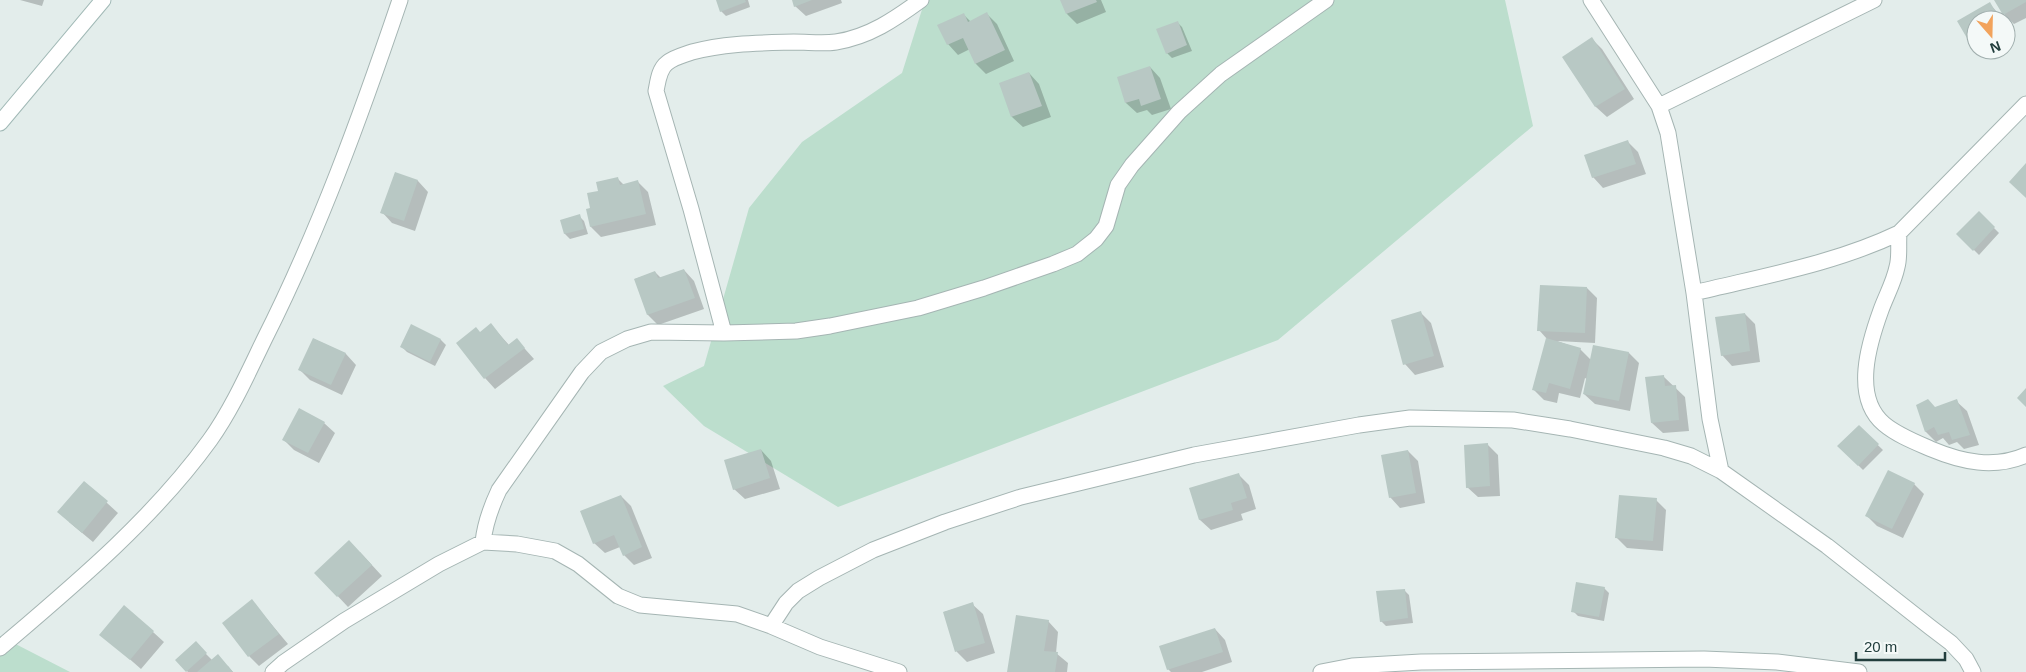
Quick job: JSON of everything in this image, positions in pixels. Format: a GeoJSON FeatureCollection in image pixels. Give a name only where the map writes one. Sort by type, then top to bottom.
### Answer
{"type":"FeatureCollection","features":[{"type":"Feature","properties":{"kind":"street"},"geometry":{"type":"LineString","coordinates":[[0,123],[103,0]]}},
{"type":"Feature","properties":{"kind":"street"},"geometry":{"type":"LineString","coordinates":[[0,648],[78,580],[141,520],[211,439],[244,382],[292,282],[359,119],[400,0]]}},
{"type":"Feature","properties":{"kind":"street"},"geometry":{"type":"LineString","coordinates":[[724,333],[691,209],[656,90],[660,74],[666,63],[681,55],[706,49],[762,43],[814,44],[837,42],[880,28],[906,6],[921,0]]}},
{"type":"Feature","properties":{"kind":"street"},"geometry":{"type":"LineString","coordinates":[[484,542],[484,528],[499,490],[582,372],[601,352],[627,339],[651,332],[724,333],[796,331],[918,308],[992,285],[1077,254],[1096,239],[1106,226],[1118,186],[1132,165],[1179,112],[1221,74],[1326,0]]}},
{"type":"Feature","properties":{"kind":"street"},"geometry":{"type":"LineString","coordinates":[[1591,0],[1659,106],[1668,133],[1694,293],[1710,419],[1721,471]]}},
{"type":"Feature","properties":{"kind":"street"},"geometry":{"type":"LineString","coordinates":[[1659,106],[1874,0]]}},
{"type":"Feature","properties":{"kind":"street"},"geometry":{"type":"LineString","coordinates":[[1694,293],[1822,262],[1874,245],[1898,233],[2026,104]]}},
{"type":"Feature","properties":{"kind":"street"},"geometry":{"type":"LineString","coordinates":[[1898,233],[1898,267],[1880,313],[1867,365],[1866,386],[1870,408],[1883,423],[1896,433],[1946,455],[1978,464],[1997,463],[2026,455]]}},
{"type":"Feature","properties":{"kind":"street"},"geometry":{"type":"LineString","coordinates":[[771,626],[786,603],[798,591],[873,550],[945,522],[1021,497],[1194,455],[1359,425],[1410,418],[1513,420],[1570,429],[1664,448],[1690,456],[1721,471],[1826,546],[1930,626],[1951,643],[1966,659],[1973,672]]}},
{"type":"Feature","properties":{"kind":"street"},"geometry":{"type":"LineString","coordinates":[[273,672],[344,621],[439,564],[484,542],[517,544],[555,552],[578,564],[618,596],[640,605],[737,614],[820,647],[899,672]]}},
{"type":"Feature","properties":{"kind":"street"},"geometry":{"type":"LineString","coordinates":[[1321,672],[1383,663],[1620,659],[1713,659],[1777,662],[1828,670],[1859,672]]}},
{"type":"Feature","properties":{"kind":"green space"},"geometry":{"type":"Polygon","coordinates":[[[925,0],[1505,0],[1533,126],[1278,340],[838,507],[704,426],[663,386],[704,366],[749,208],[802,142],[902,73],[925,0]]]}},
{"type":"Feature","properties":{"kind":"green space"},"geometry":{"type":"Polygon","coordinates":[[[0,636],[70,672],[0,672],[0,636]]]}},
{"type":"Feature","properties":{"kind":"building"},"geometry":{"type":"Polygon","coordinates":[[[716,0],[745,0],[746,2],[720,12],[716,0]]]}},
{"type":"Feature","properties":{"kind":"building"},"geometry":{"type":"Polygon","coordinates":[[[792,0],[812,0],[794,7],[792,0]]]}},
{"type":"Feature","properties":{"kind":"building"},"geometry":{"type":"Polygon","coordinates":[[[1060,0],[1096,0],[1097,2],[1066,14],[1060,0]]]}},
{"type":"Feature","properties":{"kind":"building"},"geometry":{"type":"Polygon","coordinates":[[[1994,0],[2026,0],[2026,2],[2012,10],[2000,10],[1994,0]]]}},
{"type":"Feature","properties":{"kind":"building"},"geometry":{"type":"Polygon","coordinates":[[[1990,2],[1994,10],[1976,10],[1990,2]]]}},
{"type":"Feature","properties":{"kind":"building"},"geometry":{"type":"Polygon","coordinates":[[[987,12],[1005,50],[975,64],[963,38],[947,45],[937,25],[964,13],[968,22],[987,12]]]}},
{"type":"Feature","properties":{"kind":"building"},"geometry":{"type":"Polygon","coordinates":[[[1966,16],[1966,36],[1957,21],[1966,16]]]}},
{"type":"Feature","properties":{"kind":"building"},"geometry":{"type":"Polygon","coordinates":[[[1178,21],[1187,45],[1166,54],[1156,29],[1178,21]]]}},
{"type":"Feature","properties":{"kind":"building"},"geometry":{"type":"Polygon","coordinates":[[[1592,37],[1625,89],[1595,107],[1562,57],[1592,37]]]}},
{"type":"Feature","properties":{"kind":"building"},"geometry":{"type":"Polygon","coordinates":[[[1150,66],[1161,99],[1141,106],[1139,99],[1125,103],[1117,77],[1150,66]]]}},
{"type":"Feature","properties":{"kind":"building"},"geometry":{"type":"Polygon","coordinates":[[[1029,72],[1042,106],[1011,117],[999,83],[1029,72]]]}},
{"type":"Feature","properties":{"kind":"building"},"geometry":{"type":"Polygon","coordinates":[[[1628,140],[1636,164],[1592,178],[1584,155],[1628,140]]]}},
{"type":"Feature","properties":{"kind":"building"},"geometry":{"type":"Polygon","coordinates":[[[2026,163],[2026,198],[2009,182],[2026,163]]]}},
{"type":"Feature","properties":{"kind":"building"},"geometry":{"type":"Polygon","coordinates":[[[395,172],[418,180],[404,221],[380,213],[395,172]]]}},
{"type":"Feature","properties":{"kind":"building"},"geometry":{"type":"Polygon","coordinates":[[[618,177],[620,185],[638,180],[646,214],[590,227],[586,209],[590,208],[587,193],[598,191],[596,182],[618,177]]]}},
{"type":"Feature","properties":{"kind":"building"},"geometry":{"type":"Polygon","coordinates":[[[1979,211],[1995,227],[1973,251],[1956,234],[1979,211]]]}},
{"type":"Feature","properties":{"kind":"building"},"geometry":{"type":"Polygon","coordinates":[[[580,214],[584,229],[564,234],[560,220],[580,214]]]}},
{"type":"Feature","properties":{"kind":"building"},"geometry":{"type":"Polygon","coordinates":[[[684,269],[695,298],[647,315],[634,279],[655,271],[658,278],[684,269]]]}},
{"type":"Feature","properties":{"kind":"building"},"geometry":{"type":"Polygon","coordinates":[[[1540,285],[1587,287],[1585,333],[1537,331],[1540,285]]]}},
{"type":"Feature","properties":{"kind":"building"},"geometry":{"type":"Polygon","coordinates":[[[1421,311],[1434,356],[1403,365],[1391,320],[1421,311]]]}},
{"type":"Feature","properties":{"kind":"building"},"geometry":{"type":"Polygon","coordinates":[[[1745,313],[1750,351],[1721,356],[1715,317],[1745,313]]]}},
{"type":"Feature","properties":{"kind":"building"},"geometry":{"type":"Polygon","coordinates":[[[491,323],[508,345],[517,338],[525,348],[484,379],[456,343],[476,327],[480,332],[491,323]]]}},
{"type":"Feature","properties":{"kind":"building"},"geometry":{"type":"Polygon","coordinates":[[[411,324],[441,339],[430,362],[400,347],[411,324]]]}},
{"type":"Feature","properties":{"kind":"building"},"geometry":{"type":"Polygon","coordinates":[[[313,338],[346,353],[331,385],[298,370],[313,338]]]}},
{"type":"Feature","properties":{"kind":"building"},"geometry":{"type":"Polygon","coordinates":[[[1546,338],[1581,348],[1570,389],[1549,383],[1546,393],[1532,390],[1546,338]]]}},
{"type":"Feature","properties":{"kind":"building"},"geometry":{"type":"Polygon","coordinates":[[[1593,345],[1629,352],[1619,401],[1583,394],[1593,345]]]}},
{"type":"Feature","properties":{"kind":"building"},"geometry":{"type":"Polygon","coordinates":[[[1664,375],[1665,386],[1676,385],[1679,420],[1651,423],[1645,377],[1664,375]]]}},
{"type":"Feature","properties":{"kind":"building"},"geometry":{"type":"Polygon","coordinates":[[[2026,388],[2026,407],[2017,398],[2026,388]]]}},
{"type":"Feature","properties":{"kind":"building"},"geometry":{"type":"Polygon","coordinates":[[[1928,399],[1935,407],[1957,399],[1970,435],[1952,440],[1949,432],[1938,435],[1934,427],[1925,432],[1916,405],[1928,399]]]}},
{"type":"Feature","properties":{"kind":"building"},"geometry":{"type":"Polygon","coordinates":[[[299,408],[325,422],[308,453],[282,440],[299,408]]]}},
{"type":"Feature","properties":{"kind":"building"},"geometry":{"type":"Polygon","coordinates":[[[1859,425],[1879,444],[1858,466],[1837,446],[1859,425]]]}},
{"type":"Feature","properties":{"kind":"building"},"geometry":{"type":"Polygon","coordinates":[[[1488,443],[1490,486],[1466,488],[1464,445],[1488,443]]]}},
{"type":"Feature","properties":{"kind":"building"},"geometry":{"type":"Polygon","coordinates":[[[761,449],[770,478],[733,490],[724,460],[761,449]]]}},
{"type":"Feature","properties":{"kind":"building"},"geometry":{"type":"Polygon","coordinates":[[[1408,450],[1416,493],[1389,498],[1381,455],[1408,450]]]}},
{"type":"Feature","properties":{"kind":"building"},"geometry":{"type":"Polygon","coordinates":[[[1888,470],[1915,483],[1892,529],[1865,516],[1888,470]]]}},
{"type":"Feature","properties":{"kind":"building"},"geometry":{"type":"Polygon","coordinates":[[[1239,473],[1247,498],[1231,503],[1233,510],[1199,520],[1189,488],[1239,473]]]}},
{"type":"Feature","properties":{"kind":"building"},"geometry":{"type":"Polygon","coordinates":[[[84,481],[108,501],[82,533],[57,512],[84,481]]]}},
{"type":"Feature","properties":{"kind":"building"},"geometry":{"type":"Polygon","coordinates":[[[621,495],[642,547],[623,556],[614,535],[593,544],[580,511],[621,495]]]}},
{"type":"Feature","properties":{"kind":"building"},"geometry":{"type":"Polygon","coordinates":[[[1619,495],[1657,498],[1653,541],[1615,538],[1619,495]]]}},
{"type":"Feature","properties":{"kind":"building"},"geometry":{"type":"Polygon","coordinates":[[[349,540],[372,565],[337,597],[314,573],[349,540]]]}},
{"type":"Feature","properties":{"kind":"building"},"geometry":{"type":"Polygon","coordinates":[[[1576,582],[1605,587],[1599,617],[1571,612],[1576,582]]]}},
{"type":"Feature","properties":{"kind":"building"},"geometry":{"type":"Polygon","coordinates":[[[1405,589],[1408,618],[1380,622],[1376,591],[1405,589]]]}},
{"type":"Feature","properties":{"kind":"building"},"geometry":{"type":"Polygon","coordinates":[[[252,599],[279,634],[248,657],[222,623],[252,599]]]}},
{"type":"Feature","properties":{"kind":"building"},"geometry":{"type":"Polygon","coordinates":[[[973,602],[985,643],[955,652],[943,612],[973,602]]]}},
{"type":"Feature","properties":{"kind":"building"},"geometry":{"type":"Polygon","coordinates":[[[124,605],[154,631],[130,660],[99,635],[124,605]]]}},
{"type":"Feature","properties":{"kind":"building"},"geometry":{"type":"Polygon","coordinates":[[[1016,615],[1049,620],[1044,651],[1058,652],[1055,672],[1007,672],[1016,615]]]}},
{"type":"Feature","properties":{"kind":"building"},"geometry":{"type":"Polygon","coordinates":[[[1215,628],[1223,652],[1167,670],[1159,646],[1215,628]]]}},
{"type":"Feature","properties":{"kind":"building"},"geometry":{"type":"Polygon","coordinates":[[[196,641],[207,653],[186,672],[175,660],[196,641]]]}},
{"type":"Feature","properties":{"kind":"building"},"geometry":{"type":"Polygon","coordinates":[[[218,654],[233,672],[197,672],[218,654]]]}}]}
